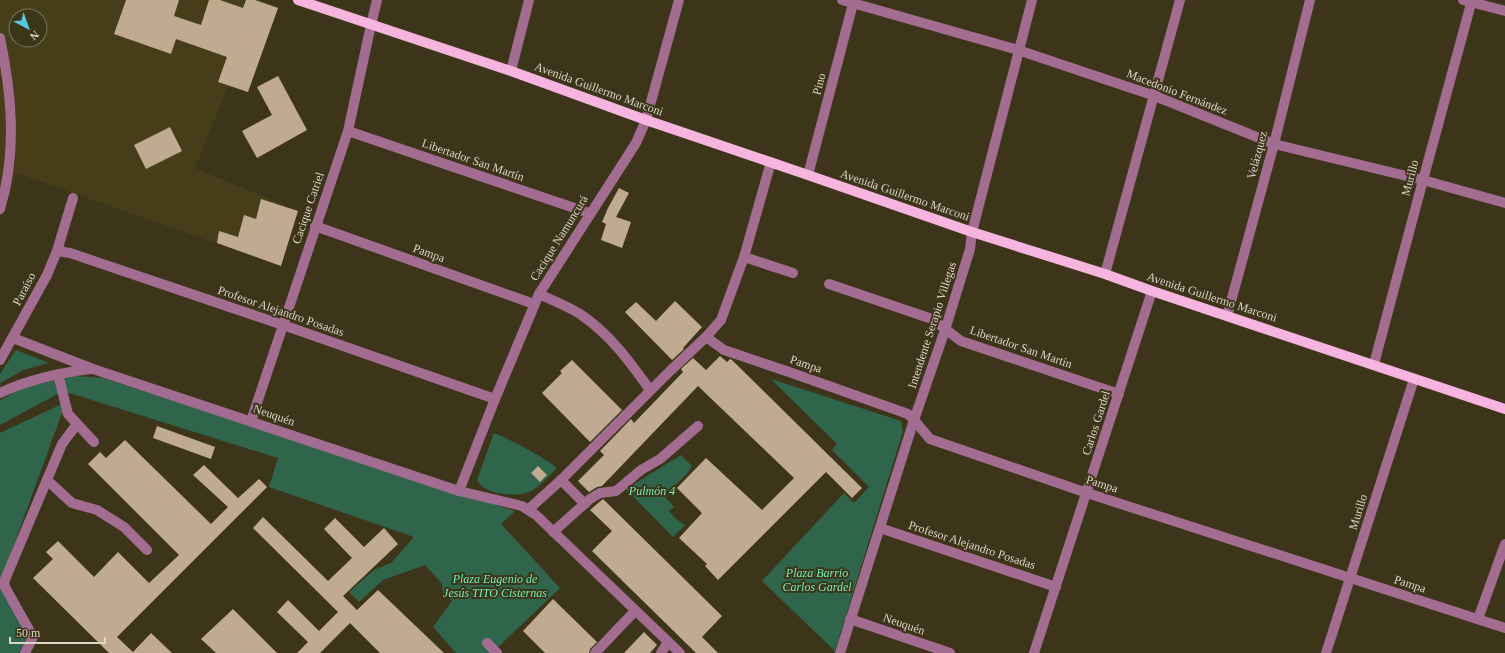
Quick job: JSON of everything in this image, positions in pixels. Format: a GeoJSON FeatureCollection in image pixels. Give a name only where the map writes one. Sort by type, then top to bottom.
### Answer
{"type":"FeatureCollection","features":[{"type":"Feature","properties":{"kind":"main road","name":"Avenida Guillermo Marconi"},"geometry":{"type":"LineString","coordinates":[[298,0],[511,72],[972,232],[1105,274],[1152,292],[1374,364],[1505,409]]}},
{"type":"Feature","properties":{"kind":"street","name":"Cacique Catriel"},"geometry":{"type":"LineString","coordinates":[[251,421],[348,131],[370,25],[378,0]]}},
{"type":"Feature","properties":{"kind":"street"},"geometry":{"type":"LineString","coordinates":[[511,72],[528,0]]}},
{"type":"Feature","properties":{"kind":"street","name":"Cacique Namuncurá"},"geometry":{"type":"LineString","coordinates":[[459,491],[483,434],[495,399],[539,294],[636,143],[646,120],[679,0]]}},
{"type":"Feature","properties":{"kind":"street","name":"Macedonio Fernández"},"geometry":{"type":"LineString","coordinates":[[842,0],[854,1],[1018,50],[1155,96],[1274,144],[1422,180],[1505,203]]}},
{"type":"Feature","properties":{"kind":"street","name":"Intendente Serapio Villegas"},"geometry":{"type":"LineString","coordinates":[[840,653],[914,420],[946,330],[970,249],[972,232],[1032,0]]}},
{"type":"Feature","properties":{"kind":"street"},"geometry":{"type":"LineString","coordinates":[[1105,274],[1155,96],[1180,0]]}},
{"type":"Feature","properties":{"kind":"street","name":"Velázquez"},"geometry":{"type":"LineString","coordinates":[[1227,316],[1274,144],[1310,0]]}},
{"type":"Feature","properties":{"kind":"street","name":"Pino"},"geometry":{"type":"LineString","coordinates":[[808,175],[854,1]]}},
{"type":"Feature","properties":{"kind":"street"},"geometry":{"type":"LineString","coordinates":[[1469,1],[1505,11]]}},
{"type":"Feature","properties":{"kind":"street","name":"Murillo"},"geometry":{"type":"LineString","coordinates":[[1374,364],[1469,1]]}},
{"type":"Feature","properties":{"kind":"street"},"geometry":{"type":"LineString","coordinates":[[0,38],[7,72],[12,116],[8,176],[0,209]]}},
{"type":"Feature","properties":{"kind":"street","name":"Libertador San Martín"},"geometry":{"type":"LineString","coordinates":[[348,131],[590,213]]}},
{"type":"Feature","properties":{"kind":"street"},"geometry":{"type":"LineString","coordinates":[[680,653],[529,509],[561,480],[650,390],[706,337],[721,320],[726,311],[744,257],[771,162]]}},
{"type":"Feature","properties":{"kind":"street","name":"Paraíso"},"geometry":{"type":"LineString","coordinates":[[0,360],[46,275],[57,251],[74,198]]}},
{"type":"Feature","properties":{"kind":"street","name":"Pampa"},"geometry":{"type":"LineString","coordinates":[[315,226],[534,304]]}},
{"type":"Feature","properties":{"kind":"street","name":"Profesor Alejandro Posadas"},"geometry":{"type":"LineString","coordinates":[[57,251],[77,256],[283,325],[495,399]]}},
{"type":"Feature","properties":{"kind":"street"},"geometry":{"type":"LineString","coordinates":[[744,257],[793,274]]}},
{"type":"Feature","properties":{"kind":"street","name":"Libertador San Martín"},"geometry":{"type":"LineString","coordinates":[[829,284],[932,319],[961,341],[1119,394]]}},
{"type":"Feature","properties":{"kind":"street","name":"Carlos Gardel"},"geometry":{"type":"LineString","coordinates":[[1034,653],[1152,292]]}},
{"type":"Feature","properties":{"kind":"street"},"geometry":{"type":"LineString","coordinates":[[539,294],[579,314],[592,323],[627,357],[650,390]]}},
{"type":"Feature","properties":{"kind":"street","name":"Pampa"},"geometry":{"type":"LineString","coordinates":[[706,337],[724,350],[792,372],[908,414],[930,439],[1087,493],[1505,628]]}},
{"type":"Feature","properties":{"kind":"street","name":"Neuquén"},"geometry":{"type":"LineString","coordinates":[[13,338],[93,369],[459,491],[529,509]]}},
{"type":"Feature","properties":{"kind":"street"},"geometry":{"type":"LineString","coordinates":[[0,393],[32,380],[58,374],[93,369]]}},
{"type":"Feature","properties":{"kind":"street"},"geometry":{"type":"LineString","coordinates":[[58,374],[68,414],[94,442]]}},
{"type":"Feature","properties":{"kind":"street","name":"Murillo"},"geometry":{"type":"LineString","coordinates":[[1326,653],[1351,579],[1414,378]]}},
{"type":"Feature","properties":{"kind":"street"},"geometry":{"type":"LineString","coordinates":[[25,653],[33,637],[5,587],[4,582],[62,444],[77,424]]}},
{"type":"Feature","properties":{"kind":"street"},"geometry":{"type":"LineString","coordinates":[[553,532],[600,493],[616,491],[641,470],[660,459],[698,426]]}},
{"type":"Feature","properties":{"kind":"street"},"geometry":{"type":"LineString","coordinates":[[46,480],[72,503],[97,510],[124,527],[147,550]]}},
{"type":"Feature","properties":{"kind":"street"},"geometry":{"type":"LineString","coordinates":[[561,480],[585,504]]}},
{"type":"Feature","properties":{"kind":"street","name":"Profesor Alejandro Posadas"},"geometry":{"type":"LineString","coordinates":[[880,528],[1056,587]]}},
{"type":"Feature","properties":{"kind":"street"},"geometry":{"type":"LineString","coordinates":[[1478,620],[1505,544]]}},
{"type":"Feature","properties":{"kind":"street"},"geometry":{"type":"LineString","coordinates":[[594,653],[635,611]]}},
{"type":"Feature","properties":{"kind":"street","name":"Neuquén"},"geometry":{"type":"LineString","coordinates":[[850,619],[950,653]]}},
{"type":"Feature","properties":{"kind":"street"},"geometry":{"type":"LineString","coordinates":[[661,653],[668,642]]}},
{"type":"Feature","properties":{"kind":"street"},"geometry":{"type":"LineString","coordinates":[[487,643],[497,653]]}},
{"type":"Feature","properties":{"kind":"shaded area"},"geometry":{"type":"Polygon","coordinates":[[[0,0],[260,0],[279,6],[248,92],[228,86],[195,168],[298,211],[281,266],[16,173],[0,219],[0,0]]]}},
{"type":"Feature","properties":{"kind":"green space"},"geometry":{"type":"Polygon","coordinates":[[[16,350],[49,363],[23,370],[0,383],[0,374],[16,350]]]}},
{"type":"Feature","properties":{"kind":"green space","name":"Plaza Eugenio de Jesús TITO Cisternas"},"geometry":{"type":"Polygon","coordinates":[[[75,376],[103,378],[515,511],[501,524],[560,588],[492,653],[456,653],[433,627],[452,601],[443,592],[442,584],[425,565],[383,580],[359,602],[349,592],[374,570],[391,563],[414,537],[269,487],[278,458],[63,391],[0,425],[0,400],[25,387],[75,376]]]}},
{"type":"Feature","properties":{"kind":"green space","name":"Plaza Barrio Carlos Gardel"},"geometry":{"type":"Polygon","coordinates":[[[771,379],[901,421],[903,431],[835,651],[762,581],[844,493],[854,503],[869,487],[832,450],[837,444],[771,379]]]}},
{"type":"Feature","properties":{"kind":"green space"},"geometry":{"type":"Polygon","coordinates":[[[66,402],[0,583],[0,433],[66,402]]]}},
{"type":"Feature","properties":{"kind":"green space"},"geometry":{"type":"Polygon","coordinates":[[[494,433],[527,449],[557,468],[539,486],[526,493],[503,494],[487,489],[477,480],[494,433]]]}},
{"type":"Feature","properties":{"kind":"green space","name":"Pulmón 4"},"geometry":{"type":"Polygon","coordinates":[[[681,455],[692,466],[686,475],[673,487],[673,490],[666,498],[674,507],[669,511],[676,519],[685,525],[673,537],[626,489],[681,455]]]}},
{"type":"Feature","properties":{"kind":"green space"},"geometry":{"type":"Polygon","coordinates":[[[0,587],[28,635],[19,653],[0,653],[0,587]]]}},
{"type":"Feature","properties":{"kind":"building"},"geometry":{"type":"Polygon","coordinates":[[[126,0],[179,0],[174,16],[201,25],[209,0],[220,0],[243,8],[246,0],[255,0],[278,8],[248,92],[218,82],[227,57],[176,39],[171,54],[114,34],[126,0]]]}},
{"type":"Feature","properties":{"kind":"building"},"geometry":{"type":"Polygon","coordinates":[[[278,76],[307,130],[257,158],[242,131],[272,115],[257,87],[278,76]]]}},
{"type":"Feature","properties":{"kind":"building"},"geometry":{"type":"Polygon","coordinates":[[[170,127],[182,151],[146,169],[134,145],[170,127]]]}},
{"type":"Feature","properties":{"kind":"building"},"geometry":{"type":"Polygon","coordinates":[[[619,188],[629,193],[616,217],[631,222],[622,248],[601,240],[606,224],[602,222],[619,188]]]}},
{"type":"Feature","properties":{"kind":"building"},"geometry":{"type":"Polygon","coordinates":[[[261,199],[298,211],[281,266],[217,243],[219,231],[238,237],[244,215],[256,219],[261,199]]]}},
{"type":"Feature","properties":{"kind":"building"},"geometry":{"type":"Polygon","coordinates":[[[675,301],[702,327],[683,348],[684,349],[672,360],[625,312],[636,302],[656,321],[675,301]]]}},
{"type":"Feature","properties":{"kind":"building"},"geometry":{"type":"Polygon","coordinates":[[[720,356],[727,362],[730,359],[732,360],[862,488],[852,498],[826,472],[718,580],[705,566],[707,564],[679,538],[702,513],[677,488],[706,458],[762,510],[794,478],[698,386],[602,486],[589,492],[578,481],[604,455],[600,451],[631,419],[634,423],[683,372],[681,369],[693,358],[706,370],[720,356]]]}},
{"type":"Feature","properties":{"kind":"building"},"geometry":{"type":"Polygon","coordinates":[[[572,360],[622,410],[590,442],[542,393],[562,373],[560,371],[572,360]]]}},
{"type":"Feature","properties":{"kind":"building"},"geometry":{"type":"Polygon","coordinates":[[[157,426],[215,447],[211,459],[153,438],[157,426]]]}},
{"type":"Feature","properties":{"kind":"building"},"geometry":{"type":"Polygon","coordinates":[[[125,440],[211,524],[228,507],[193,475],[204,465],[238,498],[259,479],[267,487],[117,637],[133,652],[151,633],[172,653],[109,653],[33,578],[53,559],[46,552],[58,541],[94,577],[118,552],[149,583],[179,555],[88,464],[100,452],[106,458],[125,440]]]}},
{"type":"Feature","properties":{"kind":"building"},"geometry":{"type":"Polygon","coordinates":[[[538,466],[547,475],[540,482],[531,473],[538,466]]]}},
{"type":"Feature","properties":{"kind":"building"},"geometry":{"type":"Polygon","coordinates":[[[603,499],[722,616],[702,637],[718,653],[696,653],[592,551],[612,531],[590,510],[603,499]]]}},
{"type":"Feature","properties":{"kind":"building"},"geometry":{"type":"Polygon","coordinates":[[[263,517],[328,581],[352,558],[324,529],[335,518],[364,547],[384,528],[398,544],[343,596],[357,610],[378,590],[444,653],[380,653],[350,623],[320,653],[297,653],[308,642],[277,612],[288,600],[319,631],[338,612],[253,528],[263,517]]]}},
{"type":"Feature","properties":{"kind":"building"},"geometry":{"type":"Polygon","coordinates":[[[553,599],[597,642],[590,649],[589,653],[545,653],[523,631],[553,599]]]}},
{"type":"Feature","properties":{"kind":"building"},"geometry":{"type":"Polygon","coordinates":[[[233,609],[277,653],[216,653],[201,639],[233,609]]]}},
{"type":"Feature","properties":{"kind":"building"},"geometry":{"type":"Polygon","coordinates":[[[644,632],[657,645],[650,653],[624,653],[644,632]]]}}]}
